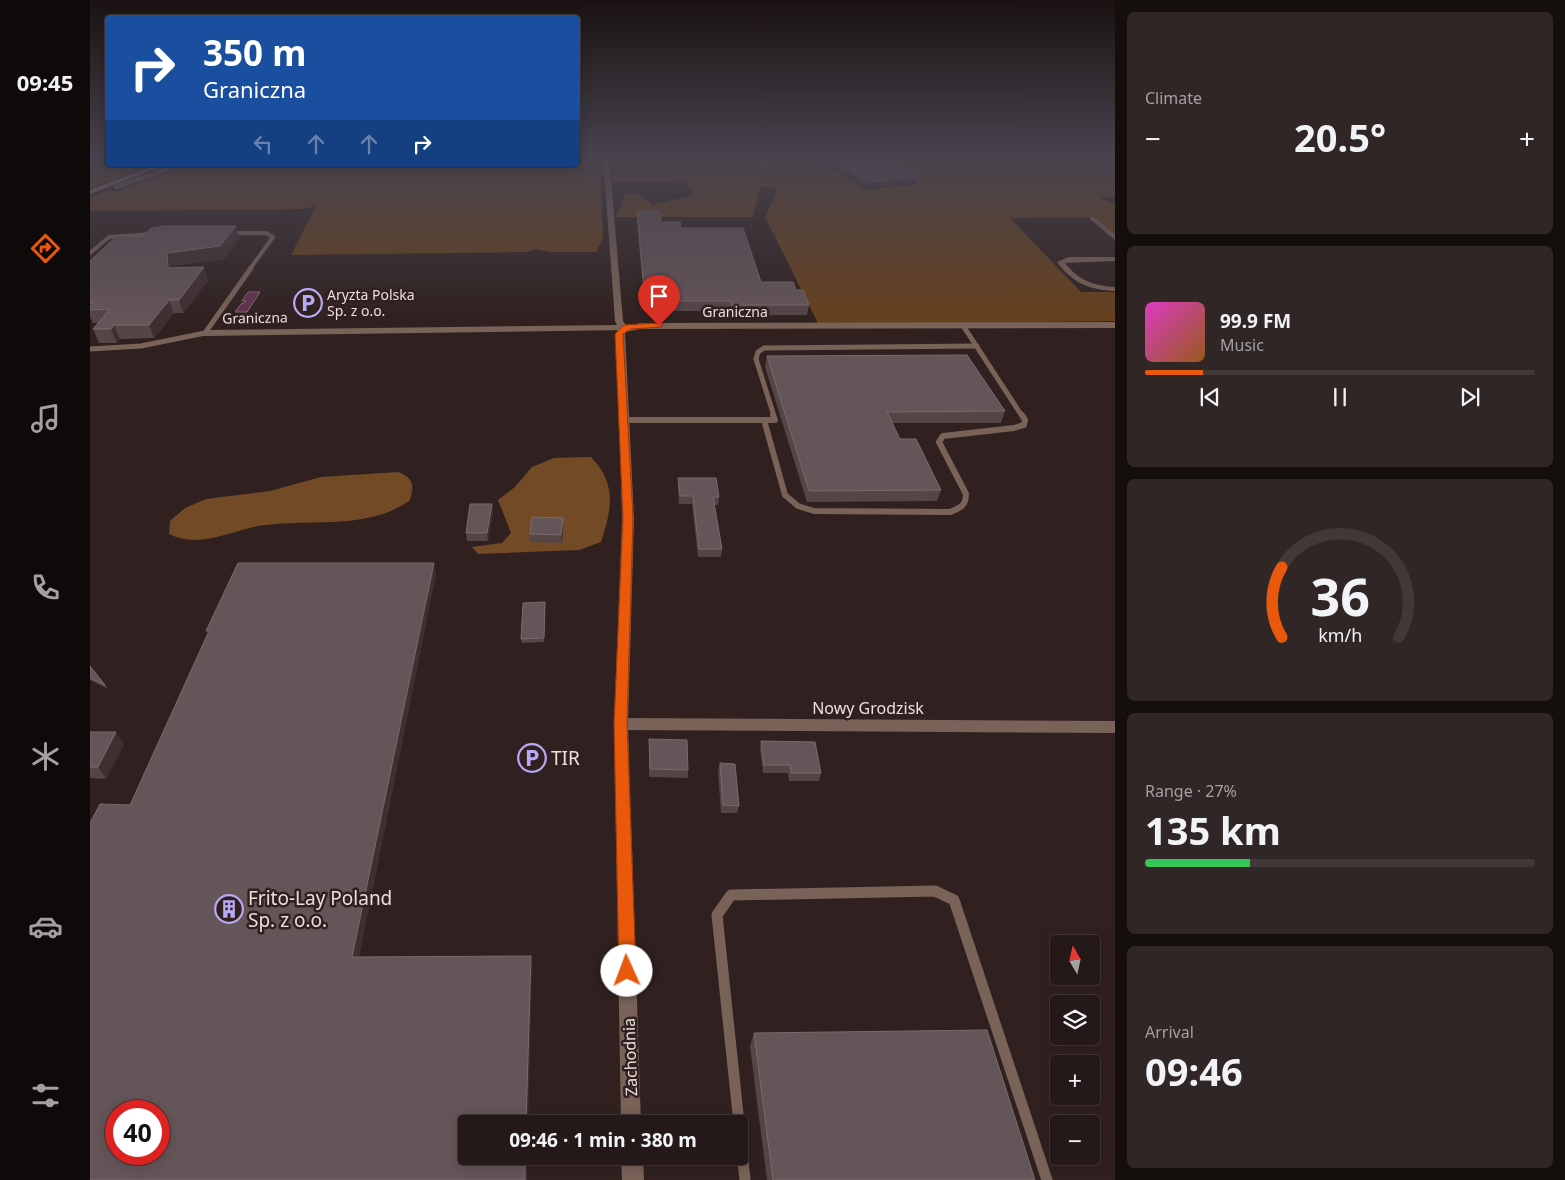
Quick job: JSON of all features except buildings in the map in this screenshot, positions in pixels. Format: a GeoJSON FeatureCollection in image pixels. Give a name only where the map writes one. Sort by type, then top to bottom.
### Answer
{"type":"FeatureCollection","features":[{"type":"Feature","properties":{"kind":"street","name":"Zachodnia"},"geometry":{"type":"LineString","coordinates":[[610,211],[618,321],[624,328],[619,334],[628,518],[621,724],[632,1115]]}},
{"type":"Feature","properties":{"kind":"street"},"geometry":{"type":"LineString","coordinates":[[1092,218],[1115,238]]}},
{"type":"Feature","properties":{"kind":"street"},"geometry":{"type":"LineString","coordinates":[[1115,259],[1068,259],[1060,262],[1083,285],[1099,289],[1115,289]]}},
{"type":"Feature","properties":{"kind":"street","name":"Graniczna"},"geometry":{"type":"LineString","coordinates":[[205,333],[606,326],[624,328],[640,326],[964,327],[1115,325]]}},
{"type":"Feature","properties":{"kind":"street","name":"Nowy Grodzisk"},"geometry":{"type":"LineString","coordinates":[[621,724],[1115,727]]}},
{"type":"Feature","properties":{"kind":"street"},"geometry":{"type":"LineString","coordinates":[[632,1165],[633,1180]]}},
{"type":"Feature","properties":{"kind":"lane"},"geometry":{"type":"LineString","coordinates":[[90,349],[141,346],[205,333],[273,237],[266,233],[221,233]]}},
{"type":"Feature","properties":{"kind":"lane"},"geometry":{"type":"LineString","coordinates":[[90,253],[106,238],[114,235],[164,234]]}},
{"type":"Feature","properties":{"kind":"lane"},"geometry":{"type":"LineString","coordinates":[[764,420],[785,495],[791,503],[802,509],[814,511],[950,512],[962,507],[966,502],[966,494],[939,442],[943,436],[957,432],[1014,429],[1024,425],[1025,420],[964,327]]}},
{"type":"Feature","properties":{"kind":"lane"},"geometry":{"type":"LineString","coordinates":[[623,420],[775,420],[756,359],[758,352],[764,348],[977,346]]}},
{"type":"Feature","properties":{"kind":"lane"},"geometry":{"type":"LineString","coordinates":[[745,1180],[717,915],[731,894],[935,891],[954,900],[1047,1180]]}},
{"type":"Feature","properties":{"kind":"shaded area"},"geometry":{"type":"Polygon","coordinates":[[[313,211],[602,211],[603,238],[596,252],[549,252],[535,249],[528,252],[291,255],[313,211]]]}},
{"type":"Feature","properties":{"kind":"shaded area"},"geometry":{"type":"Polygon","coordinates":[[[618,211],[754,211],[753,217],[616,217],[618,211]]]}},
{"type":"Feature","properties":{"kind":"shaded area"},"geometry":{"type":"Polygon","coordinates":[[[768,211],[1115,211],[1115,235],[1094,217],[1010,218],[1081,292],[1115,292],[1115,321],[819,325],[765,217],[768,211]]]}},
{"type":"Feature","properties":{"kind":"shaded area"},"geometry":{"type":"Polygon","coordinates":[[[248,292],[260,292],[247,312],[235,312],[246,301],[242,301],[248,292]]]}},
{"type":"Feature","properties":{"kind":"shaded area"},"geometry":{"type":"Polygon","coordinates":[[[591,457],[605,477],[610,497],[608,519],[601,542],[579,550],[478,554],[472,547],[502,543],[511,533],[498,500],[515,487],[532,467],[554,458],[591,457]]]}},
{"type":"Feature","properties":{"kind":"shaded area"},"geometry":{"type":"Polygon","coordinates":[[[399,472],[408,477],[412,483],[410,500],[377,516],[340,522],[265,525],[205,539],[193,540],[169,534],[170,521],[185,508],[206,499],[270,491],[321,477],[399,472]]]}},
{"type":"Feature","properties":{"kind":"place","name":"Aryzta Polska Sp. z o.o."},"geometry":{"type":"Point","coordinates":[308,303]}},
{"type":"Feature","properties":{"kind":"place","name":"TIR"},"geometry":{"type":"Point","coordinates":[532,758]}},
{"type":"Feature","properties":{"kind":"place","name":"Frito-Lay Poland Sp. z o.o."},"geometry":{"type":"Point","coordinates":[229,909]}},
{"type":"Feature","properties":{"kind":"route"},"geometry":{"type":"LineString","coordinates":[[627,971],[621,697],[628,518],[619,334],[620,330],[631,326],[659,326]]}}]}
